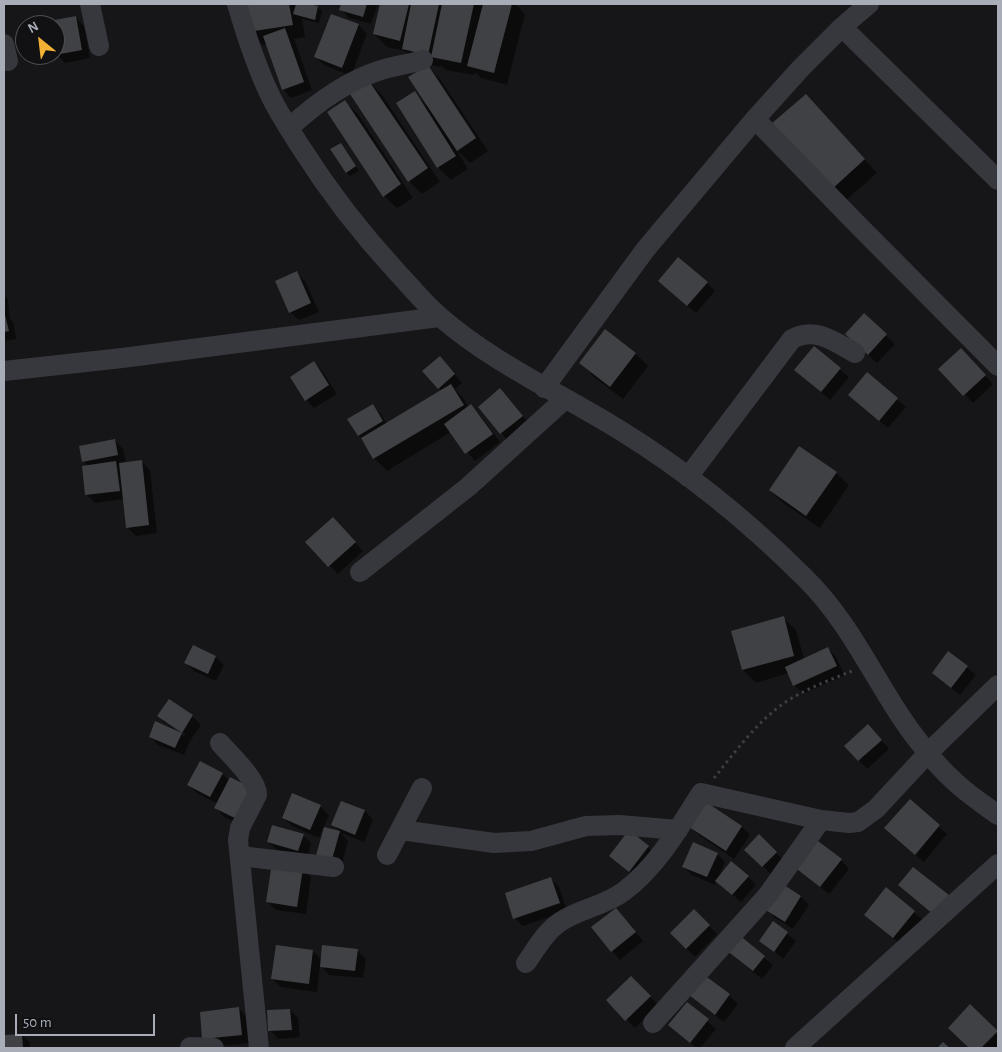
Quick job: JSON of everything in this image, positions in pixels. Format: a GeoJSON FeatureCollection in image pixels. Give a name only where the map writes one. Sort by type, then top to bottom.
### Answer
{"type":"FeatureCollection","features":[{"type":"Feature","properties":{"kind":"street"},"geometry":{"type":"LineString","coordinates":[[90,4],[99,46]]}},
{"type":"Feature","properties":{"kind":"street"},"geometry":{"type":"LineString","coordinates":[[237,4],[270,97],[322,180],[371,244],[439,316],[507,366],[655,452],[754,530],[807,579],[833,610],[869,663],[901,717],[952,780],[998,815]]}},
{"type":"Feature","properties":{"kind":"street"},"geometry":{"type":"LineString","coordinates":[[544,388],[646,250],[755,119],[842,27],[869,4]]}},
{"type":"Feature","properties":{"kind":"street"},"geometry":{"type":"LineString","coordinates":[[842,27],[998,180]]}},
{"type":"Feature","properties":{"kind":"street"},"geometry":{"type":"LineString","coordinates":[[288,128],[337,90],[380,71],[422,60]]}},
{"type":"Feature","properties":{"kind":"street"},"geometry":{"type":"LineString","coordinates":[[755,119],[854,222],[998,366]]}},
{"type":"Feature","properties":{"kind":"street"},"geometry":{"type":"LineString","coordinates":[[4,371],[122,358],[439,316]]}},
{"type":"Feature","properties":{"kind":"street"},"geometry":{"type":"LineString","coordinates":[[688,477],[792,339],[804,334],[819,334],[855,353]]}},
{"type":"Feature","properties":{"kind":"street"},"geometry":{"type":"LineString","coordinates":[[360,572],[468,487],[565,399]]}},
{"type":"Feature","properties":{"kind":"street"},"geometry":{"type":"LineString","coordinates":[[526,963],[544,937],[559,922],[607,902],[631,886],[648,869],[678,830],[701,793],[821,820],[853,823],[869,816],[929,752],[998,685]]}},
{"type":"Feature","properties":{"kind":"street"},"geometry":{"type":"LineString","coordinates":[[220,743],[254,782],[257,791],[257,795],[240,828],[238,840],[259,1048]]}},
{"type":"Feature","properties":{"kind":"street"},"geometry":{"type":"LineString","coordinates":[[388,855],[422,788]]}},
{"type":"Feature","properties":{"kind":"street"},"geometry":{"type":"LineString","coordinates":[[653,1024],[767,896],[821,820]]}},
{"type":"Feature","properties":{"kind":"street"},"geometry":{"type":"LineString","coordinates":[[401,830],[494,843],[531,841],[586,826],[619,825],[678,830]]}},
{"type":"Feature","properties":{"kind":"street"},"geometry":{"type":"LineString","coordinates":[[240,856],[334,867]]}},
{"type":"Feature","properties":{"kind":"street"},"geometry":{"type":"LineString","coordinates":[[795,1048],[998,864]]}},
{"type":"Feature","properties":{"kind":"street"},"geometry":{"type":"LineString","coordinates":[[190,1046],[214,1048]]}},
{"type":"Feature","properties":{"kind":"path"},"geometry":{"type":"LineString","coordinates":[[701,793],[753,730],[780,706],[805,691],[869,663]]}},
{"type":"Feature","properties":{"kind":"building"},"geometry":{"type":"Polygon","coordinates":[[[243,4],[289,4],[293,25],[248,32],[243,4]]]}},
{"type":"Feature","properties":{"kind":"building"},"geometry":{"type":"Polygon","coordinates":[[[296,4],[318,6],[315,20],[293,14],[296,4]]]}},
{"type":"Feature","properties":{"kind":"building"},"geometry":{"type":"Polygon","coordinates":[[[341,4],[367,4],[363,17],[339,10],[341,4]]]}},
{"type":"Feature","properties":{"kind":"building"},"geometry":{"type":"Polygon","coordinates":[[[380,4],[409,4],[400,41],[373,34],[380,4]]]}},
{"type":"Feature","properties":{"kind":"building"},"geometry":{"type":"Polygon","coordinates":[[[411,4],[439,4],[428,55],[402,49],[411,4]]]}},
{"type":"Feature","properties":{"kind":"building"},"geometry":{"type":"Polygon","coordinates":[[[442,4],[474,4],[461,63],[431,57],[442,4]]]}},
{"type":"Feature","properties":{"kind":"building"},"geometry":{"type":"Polygon","coordinates":[[[483,4],[512,4],[494,73],[467,66],[483,4]]]}},
{"type":"Feature","properties":{"kind":"building"},"geometry":{"type":"Polygon","coordinates":[[[331,14],[359,24],[342,68],[314,57],[331,14]]]}},
{"type":"Feature","properties":{"kind":"building"},"geometry":{"type":"Polygon","coordinates":[[[76,16],[82,50],[65,53],[65,18],[76,16]]]}},
{"type":"Feature","properties":{"kind":"building"},"geometry":{"type":"Polygon","coordinates":[[[285,28],[304,82],[282,90],[263,36],[285,28]]]}},
{"type":"Feature","properties":{"kind":"building"},"geometry":{"type":"Polygon","coordinates":[[[428,65],[476,138],[457,151],[408,77],[428,65]]]}},
{"type":"Feature","properties":{"kind":"building"},"geometry":{"type":"Polygon","coordinates":[[[369,81],[428,168],[408,182],[350,94],[369,81]]]}},
{"type":"Feature","properties":{"kind":"building"},"geometry":{"type":"Polygon","coordinates":[[[415,91],[456,156],[437,168],[396,103],[415,91]]]}},
{"type":"Feature","properties":{"kind":"building"},"geometry":{"type":"Polygon","coordinates":[[[806,94],[865,159],[831,190],[771,124],[806,94]]]}},
{"type":"Feature","properties":{"kind":"building"},"geometry":{"type":"Polygon","coordinates":[[[345,100],[401,184],[383,197],[327,112],[345,100]]]}},
{"type":"Feature","properties":{"kind":"building"},"geometry":{"type":"Polygon","coordinates":[[[341,143],[356,166],[346,173],[330,149],[341,143]]]}},
{"type":"Feature","properties":{"kind":"building"},"geometry":{"type":"Polygon","coordinates":[[[678,257],[708,282],[687,306],[658,281],[678,257]]]}},
{"type":"Feature","properties":{"kind":"building"},"geometry":{"type":"Polygon","coordinates":[[[297,271],[311,303],[289,313],[275,281],[297,271]]]}},
{"type":"Feature","properties":{"kind":"building"},"geometry":{"type":"Polygon","coordinates":[[[4,311],[9,331],[4,332],[4,311]]]}},
{"type":"Feature","properties":{"kind":"building"},"geometry":{"type":"Polygon","coordinates":[[[864,313],[887,334],[868,355],[845,334],[864,313]]]}},
{"type":"Feature","properties":{"kind":"building"},"geometry":{"type":"Polygon","coordinates":[[[605,329],[636,353],[610,387],[579,363],[605,329]]]}},
{"type":"Feature","properties":{"kind":"building"},"geometry":{"type":"Polygon","coordinates":[[[814,346],[841,368],[821,392],[794,370],[814,346]]]}},
{"type":"Feature","properties":{"kind":"building"},"geometry":{"type":"Polygon","coordinates":[[[961,348],[986,375],[963,396],[938,369],[961,348]]]}},
{"type":"Feature","properties":{"kind":"building"},"geometry":{"type":"Polygon","coordinates":[[[440,356],[455,374],[438,389],[422,371],[440,356]]]}},
{"type":"Feature","properties":{"kind":"building"},"geometry":{"type":"Polygon","coordinates":[[[314,361],[329,385],[305,401],[290,377],[314,361]]]}},
{"type":"Feature","properties":{"kind":"building"},"geometry":{"type":"Polygon","coordinates":[[[867,372],[898,398],[879,421],[848,395],[867,372]]]}},
{"type":"Feature","properties":{"kind":"building"},"geometry":{"type":"Polygon","coordinates":[[[451,384],[464,405],[373,459],[361,438],[451,384]]]}},
{"type":"Feature","properties":{"kind":"building"},"geometry":{"type":"Polygon","coordinates":[[[500,388],[523,416],[500,434],[478,407],[500,388]]]}},
{"type":"Feature","properties":{"kind":"building"},"geometry":{"type":"Polygon","coordinates":[[[373,404],[383,421],[358,436],[347,419],[373,404]]]}},
{"type":"Feature","properties":{"kind":"building"},"geometry":{"type":"Polygon","coordinates":[[[471,404],[493,434],[465,454],[444,424],[471,404]]]}},
{"type":"Feature","properties":{"kind":"building"},"geometry":{"type":"Polygon","coordinates":[[[115,439],[118,455],[82,462],[79,446],[115,439]]]}},
{"type":"Feature","properties":{"kind":"building"},"geometry":{"type":"Polygon","coordinates":[[[799,446],[837,472],[806,516],[769,490],[799,446]]]}},
{"type":"Feature","properties":{"kind":"building"},"geometry":{"type":"Polygon","coordinates":[[[142,460],[149,525],[126,528],[119,463],[142,460]]]}},
{"type":"Feature","properties":{"kind":"building"},"geometry":{"type":"Polygon","coordinates":[[[116,461],[120,491],[85,495],[82,466],[116,461]]]}},
{"type":"Feature","properties":{"kind":"building"},"geometry":{"type":"Polygon","coordinates":[[[333,517],[356,542],[328,567],[305,542],[333,517]]]}},
{"type":"Feature","properties":{"kind":"building"},"geometry":{"type":"Polygon","coordinates":[[[784,616],[794,656],[742,670],[731,631],[784,616]]]}},
{"type":"Feature","properties":{"kind":"building"},"geometry":{"type":"Polygon","coordinates":[[[193,645],[216,656],[208,674],[184,663],[193,645]]]}},
{"type":"Feature","properties":{"kind":"building"},"geometry":{"type":"Polygon","coordinates":[[[828,647],[837,666],[793,686],[785,667],[828,647]]]}},
{"type":"Feature","properties":{"kind":"building"},"geometry":{"type":"Polygon","coordinates":[[[948,651],[968,666],[951,688],[932,673],[948,651]]]}},
{"type":"Feature","properties":{"kind":"building"},"geometry":{"type":"Polygon","coordinates":[[[169,699],[193,715],[182,733],[157,716],[169,699]]]}},
{"type":"Feature","properties":{"kind":"building"},"geometry":{"type":"Polygon","coordinates":[[[155,721],[182,733],[175,748],[149,737],[155,721]]]}},
{"type":"Feature","properties":{"kind":"building"},"geometry":{"type":"Polygon","coordinates":[[[868,724],[882,740],[858,761],[844,746],[868,724]]]}},
{"type":"Feature","properties":{"kind":"building"},"geometry":{"type":"Polygon","coordinates":[[[200,761],[223,773],[210,797],[187,785],[200,761]]]}},
{"type":"Feature","properties":{"kind":"building"},"geometry":{"type":"Polygon","coordinates":[[[230,777],[252,788],[237,819],[214,808],[230,777]]]}},
{"type":"Feature","properties":{"kind":"building"},"geometry":{"type":"Polygon","coordinates":[[[292,793],[321,805],[310,830],[282,818],[292,793]]]}},
{"type":"Feature","properties":{"kind":"building"},"geometry":{"type":"Polygon","coordinates":[[[910,799],[940,825],[915,855],[884,828],[910,799]]]}},
{"type":"Feature","properties":{"kind":"building"},"geometry":{"type":"Polygon","coordinates":[[[341,801],[365,810],[355,835],[331,825],[341,801]]]}},
{"type":"Feature","properties":{"kind":"building"},"geometry":{"type":"Polygon","coordinates":[[[706,802],[742,826],[726,851],[689,827],[706,802]]]}},
{"type":"Feature","properties":{"kind":"building"},"geometry":{"type":"Polygon","coordinates":[[[272,825],[304,834],[298,851],[267,842],[272,825]]]}},
{"type":"Feature","properties":{"kind":"building"},"geometry":{"type":"Polygon","coordinates":[[[324,827],[340,831],[331,863],[315,859],[324,827]]]}},
{"type":"Feature","properties":{"kind":"building"},"geometry":{"type":"Polygon","coordinates":[[[629,830],[649,846],[629,872],[609,856],[629,830]]]}},
{"type":"Feature","properties":{"kind":"building"},"geometry":{"type":"Polygon","coordinates":[[[759,834],[777,852],[762,867],[744,850],[759,834]]]}},
{"type":"Feature","properties":{"kind":"building"},"geometry":{"type":"Polygon","coordinates":[[[814,838],[842,859],[820,887],[793,866],[814,838]]]}},
{"type":"Feature","properties":{"kind":"building"},"geometry":{"type":"Polygon","coordinates":[[[693,842],[718,853],[707,877],[682,867],[693,842]]]}},
{"type":"Feature","properties":{"kind":"building"},"geometry":{"type":"Polygon","coordinates":[[[731,861],[749,876],[732,895],[715,881],[731,861]]]}},
{"type":"Feature","properties":{"kind":"building"},"geometry":{"type":"Polygon","coordinates":[[[272,863],[303,868],[297,907],[266,902],[272,863]]]}},
{"type":"Feature","properties":{"kind":"building"},"geometry":{"type":"Polygon","coordinates":[[[913,867],[949,895],[933,914],[898,885],[913,867]]]}},
{"type":"Feature","properties":{"kind":"building"},"geometry":{"type":"Polygon","coordinates":[[[551,877],[560,903],[513,919],[505,893],[551,877]]]}},
{"type":"Feature","properties":{"kind":"building"},"geometry":{"type":"Polygon","coordinates":[[[781,883],[801,896],[785,922],[764,909],[781,883]]]}},
{"type":"Feature","properties":{"kind":"building"},"geometry":{"type":"Polygon","coordinates":[[[886,887],[915,911],[893,938],[864,915],[886,887]]]}},
{"type":"Feature","properties":{"kind":"building"},"geometry":{"type":"Polygon","coordinates":[[[616,908],[636,932],[611,952],[591,927],[616,908]]]}},
{"type":"Feature","properties":{"kind":"building"},"geometry":{"type":"Polygon","coordinates":[[[694,909],[710,925],[686,949],[670,933],[694,909]]]}},
{"type":"Feature","properties":{"kind":"building"},"geometry":{"type":"Polygon","coordinates":[[[773,921],[788,932],[774,952],[759,941],[773,921]]]}},
{"type":"Feature","properties":{"kind":"building"},"geometry":{"type":"Polygon","coordinates":[[[738,934],[765,956],[753,971],[726,950],[738,934]]]}},
{"type":"Feature","properties":{"kind":"building"},"geometry":{"type":"Polygon","coordinates":[[[276,945],[313,950],[309,984],[271,979],[276,945]]]}},
{"type":"Feature","properties":{"kind":"building"},"geometry":{"type":"Polygon","coordinates":[[[322,945],[358,949],[355,971],[320,967],[322,945]]]}},
{"type":"Feature","properties":{"kind":"building"},"geometry":{"type":"Polygon","coordinates":[[[700,972],[730,994],[715,1015],[685,992],[700,972]]]}},
{"type":"Feature","properties":{"kind":"building"},"geometry":{"type":"Polygon","coordinates":[[[631,976],[651,996],[625,1021],[606,1000],[631,976]]]}},
{"type":"Feature","properties":{"kind":"building"},"geometry":{"type":"Polygon","coordinates":[[[687,1002],[709,1019],[690,1043],[668,1025],[687,1002]]]}},
{"type":"Feature","properties":{"kind":"building"},"geometry":{"type":"Polygon","coordinates":[[[970,1004],[998,1031],[981,1048],[969,1048],[948,1028],[970,1004]]]}},
{"type":"Feature","properties":{"kind":"building"},"geometry":{"type":"Polygon","coordinates":[[[239,1007],[242,1035],[202,1039],[200,1012],[239,1007]]]}},
{"type":"Feature","properties":{"kind":"building"},"geometry":{"type":"Polygon","coordinates":[[[290,1009],[292,1030],[268,1031],[267,1010],[290,1009]]]}},
{"type":"Feature","properties":{"kind":"building"},"geometry":{"type":"Polygon","coordinates":[[[22,1034],[23,1048],[4,1048],[4,1035],[22,1034]]]}},
{"type":"Feature","properties":{"kind":"building"},"geometry":{"type":"Polygon","coordinates":[[[943,1042],[950,1048],[937,1048],[943,1042]]]}}]}
